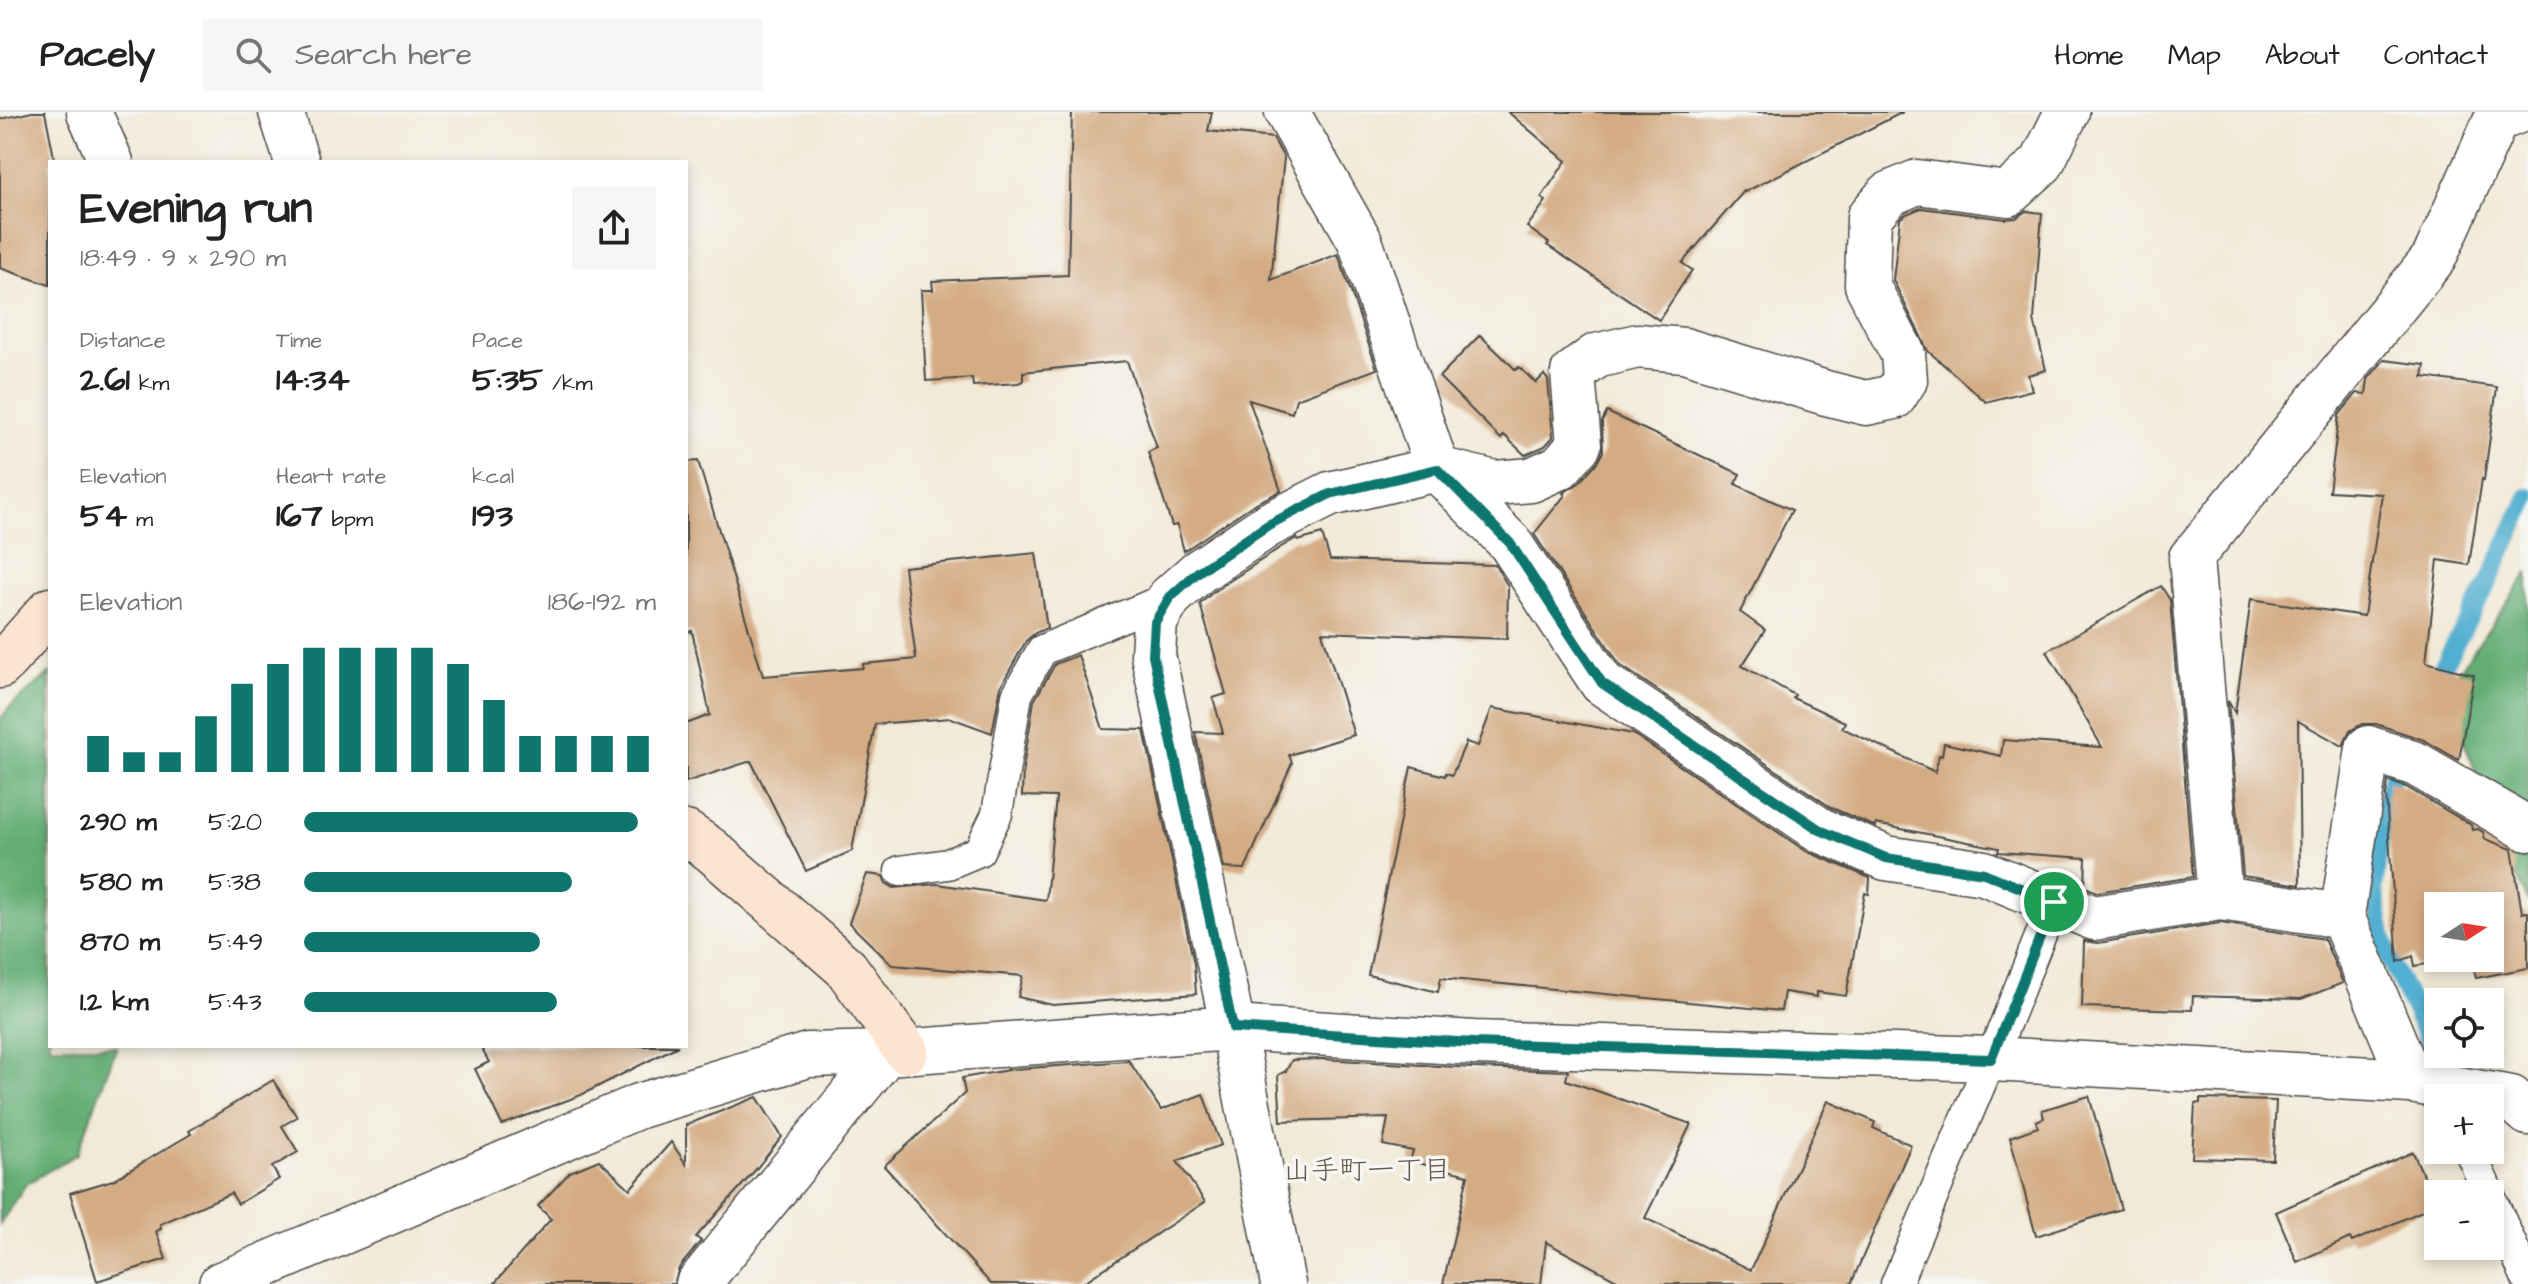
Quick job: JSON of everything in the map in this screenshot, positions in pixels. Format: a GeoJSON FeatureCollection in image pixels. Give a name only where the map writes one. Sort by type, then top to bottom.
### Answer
{"type":"FeatureCollection","features":[{"type":"Feature","properties":{"kind":"street"},"geometry":{"type":"LineString","coordinates":[[89,112],[110,160]]}},
{"type":"Feature","properties":{"kind":"street"},"geometry":{"type":"LineString","coordinates":[[281,112],[296,160]]}},
{"type":"Feature","properties":{"kind":"street"},"geometry":{"type":"LineString","coordinates":[[1287,112],[1360,241],[1437,469],[1510,543],[1602,683],[1820,830],[1886,858],[1984,873],[2094,918],[2220,898],[2342,916]]}},
{"type":"Feature","properties":{"kind":"street"},"geometry":{"type":"LineString","coordinates":[[1283,1284],[1233,1028],[1153,655],[1155,622],[1170,597],[1198,572],[1268,525],[1330,494],[1437,469],[1495,483],[1531,480],[1560,467],[1579,445],[1573,373],[1596,356],[1638,346],[1684,350],[1866,403],[1894,397],[1905,380],[1903,354],[1867,285],[1869,217],[1889,194],[1917,182],[2008,194],[2042,163],[2067,112]]}},
{"type":"Feature","properties":{"kind":"street"},"geometry":{"type":"LineString","coordinates":[[2220,898],[2191,558],[2434,258],[2496,120],[2516,112]]}},
{"type":"Feature","properties":{"kind":"street"},"geometry":{"type":"LineString","coordinates":[[0,666],[48,612]]}},
{"type":"Feature","properties":{"kind":"street"},"geometry":{"type":"LineString","coordinates":[[2430,1084],[2342,916],[2368,748],[2416,764],[2528,829]]}},
{"type":"Feature","properties":{"kind":"street"},"geometry":{"type":"LineString","coordinates":[[688,834],[711,850],[846,968],[896,1052]]}},
{"type":"Feature","properties":{"kind":"street"},"geometry":{"type":"LineString","coordinates":[[221,1284],[639,1106],[808,1055],[896,1052],[1233,1028],[1474,1043],[1991,1059],[2424,1087]]}},
{"type":"Feature","properties":{"kind":"street"},"geometry":{"type":"LineString","coordinates":[[698,1284],[896,1052]]}},
{"type":"Feature","properties":{"kind":"street"},"geometry":{"type":"LineString","coordinates":[[2504,1097],[2511,1098],[2528,1113]]}},
{"type":"Feature","properties":{"kind":"lane"},"geometry":{"type":"LineString","coordinates":[[900,871],[948,864],[979,851],[997,814],[1017,695],[1042,650],[1170,597]]}},
{"type":"Feature","properties":{"kind":"lane"},"geometry":{"type":"LineString","coordinates":[[1896,1284],[2054,902]]}},
{"type":"Feature","properties":{"kind":"lane"},"geometry":{"type":"LineString","coordinates":[[2504,1228],[2528,1281]]}},
{"type":"Feature","properties":{"kind":"green space"},"geometry":{"type":"Polygon","coordinates":[[[2528,573],[2528,903],[2444,692],[2528,573]]]}},
{"type":"Feature","properties":{"kind":"green space"},"geometry":{"type":"Polygon","coordinates":[[[48,675],[48,1048],[116,1048],[77,1154],[26,1184],[0,1224],[0,719],[48,675]]]}},
{"type":"Feature","properties":{"kind":"building"},"geometry":{"type":"Polygon","coordinates":[[[45,112],[55,160],[48,160],[48,284],[0,268],[0,119],[45,112]]]}},
{"type":"Feature","properties":{"kind":"building"},"geometry":{"type":"Polygon","coordinates":[[[1072,112],[1212,112],[1208,131],[1273,138],[1284,158],[1271,280],[1338,254],[1377,369],[1296,399],[1292,413],[1249,400],[1281,491],[1254,504],[1184,551],[1177,525],[1172,526],[1148,452],[1157,448],[1127,361],[1023,372],[1023,381],[1018,383],[973,386],[972,378],[926,381],[921,290],[933,290],[932,281],[1068,275],[1072,112]]]}},
{"type":"Feature","properties":{"kind":"building"},"geometry":{"type":"Polygon","coordinates":[[[1508,112],[1903,112],[1744,191],[1682,263],[1692,270],[1659,320],[1547,245],[1549,243],[1527,227],[1546,201],[1541,198],[1566,161],[1508,112]]]}},
{"type":"Feature","properties":{"kind":"building"},"geometry":{"type":"Polygon","coordinates":[[[1921,208],[2005,219],[2016,218],[2026,211],[2042,213],[2034,320],[2046,370],[2028,375],[2032,390],[1986,402],[1928,351],[1893,280],[1900,219],[1921,208]]]}},
{"type":"Feature","properties":{"kind":"building"},"geometry":{"type":"Polygon","coordinates":[[[1480,335],[1516,370],[1519,367],[1536,383],[1544,375],[1548,380],[1553,437],[1545,446],[1525,455],[1504,435],[1501,439],[1439,377],[1480,335]]]}},
{"type":"Feature","properties":{"kind":"building"},"geometry":{"type":"Polygon","coordinates":[[[2384,360],[2425,365],[2423,377],[2497,387],[2469,565],[2438,560],[2426,662],[2474,675],[2459,760],[2424,740],[2376,724],[2362,724],[2350,731],[2343,746],[2298,721],[2300,885],[2243,876],[2228,701],[2235,713],[2251,599],[2364,616],[2382,494],[2329,491],[2339,415],[2357,393],[2366,394],[2368,379],[2384,360]]]}},
{"type":"Feature","properties":{"kind":"building"},"geometry":{"type":"Polygon","coordinates":[[[1607,412],[1740,474],[1735,484],[1792,510],[1740,612],[1765,630],[1742,666],[1795,695],[1793,698],[1845,722],[1842,728],[1935,772],[1944,743],[2001,756],[2003,740],[2102,747],[2047,651],[2161,586],[2170,600],[2193,877],[2097,892],[2085,887],[2086,858],[1998,852],[1999,848],[1876,824],[1876,827],[1832,808],[1620,665],[1534,534],[1565,495],[1563,493],[1579,483],[1598,461],[1603,452],[1602,422],[1607,412]]]}},
{"type":"Feature","properties":{"kind":"building"},"geometry":{"type":"Polygon","coordinates":[[[698,461],[763,676],[863,668],[863,664],[916,659],[904,567],[1036,553],[1047,628],[1026,641],[1001,686],[992,733],[951,718],[875,724],[852,851],[806,871],[751,761],[688,781],[688,723],[710,715],[692,631],[688,632],[688,462],[698,461]]]}},
{"type":"Feature","properties":{"kind":"building"},"geometry":{"type":"Polygon","coordinates":[[[1322,534],[1330,560],[1495,565],[1508,586],[1507,639],[1322,632],[1354,735],[1289,755],[1292,763],[1245,869],[1224,868],[1195,732],[1223,733],[1213,698],[1226,694],[1200,604],[1281,547],[1297,538],[1298,541],[1322,534]]]}},
{"type":"Feature","properties":{"kind":"building"},"geometry":{"type":"Polygon","coordinates":[[[1078,655],[1103,729],[1144,730],[1194,964],[1196,994],[1053,1005],[1018,997],[1023,976],[892,965],[849,923],[867,874],[883,876],[886,883],[894,888],[937,884],[1046,900],[1056,797],[1022,796],[1023,768],[1034,701],[1055,664],[1078,655]]]}},
{"type":"Feature","properties":{"kind":"building"},"geometry":{"type":"Polygon","coordinates":[[[1492,708],[1633,734],[1806,851],[1870,878],[1846,996],[1817,992],[1817,997],[1784,992],[1781,1011],[1441,978],[1438,992],[1368,975],[1411,767],[1452,775],[1466,742],[1478,746],[1492,708]]]}},
{"type":"Feature","properties":{"kind":"building"},"geometry":{"type":"Polygon","coordinates":[[[2388,781],[2406,787],[2471,825],[2472,830],[2483,832],[2485,839],[2512,849],[2522,913],[2528,912],[2528,968],[2476,978],[2475,972],[2504,972],[2504,892],[2424,892],[2424,964],[2415,966],[2413,956],[2398,962],[2386,796],[2388,781]]]}},
{"type":"Feature","properties":{"kind":"building"},"geometry":{"type":"Polygon","coordinates":[[[2220,923],[2324,939],[2343,983],[2301,999],[2193,996],[2192,1010],[2082,1007],[2084,941],[2098,943],[2220,923]]]}},
{"type":"Feature","properties":{"kind":"building"},"geometry":{"type":"Polygon","coordinates":[[[481,1048],[674,1048],[581,1095],[502,1125],[475,1069],[489,1062],[481,1048]]]}},
{"type":"Feature","properties":{"kind":"building"},"geometry":{"type":"Polygon","coordinates":[[[1292,1060],[1568,1071],[1566,1080],[1691,1124],[1645,1218],[1751,1270],[1828,1101],[1875,1122],[1873,1128],[1911,1145],[1851,1284],[1624,1284],[1546,1242],[1541,1284],[1443,1284],[1468,1175],[1410,1161],[1413,1151],[1383,1145],[1388,1118],[1281,1121],[1278,1075],[1286,1071],[1292,1060]]]}},
{"type":"Feature","properties":{"kind":"building"},"geometry":{"type":"Polygon","coordinates":[[[1129,1061],[1161,1110],[1203,1094],[1221,1145],[1177,1161],[1205,1202],[1081,1284],[991,1284],[884,1166],[965,1093],[962,1078],[1014,1069],[1129,1061]]]}},
{"type":"Feature","properties":{"kind":"building"},"geometry":{"type":"Polygon","coordinates":[[[273,1080],[297,1117],[282,1126],[298,1152],[272,1167],[279,1179],[238,1204],[231,1193],[160,1224],[161,1229],[156,1231],[166,1259],[97,1281],[70,1193],[113,1180],[273,1080]]]}},
{"type":"Feature","properties":{"kind":"building"},"geometry":{"type":"Polygon","coordinates":[[[2089,1096],[2121,1209],[2036,1236],[2010,1137],[2038,1127],[2036,1121],[2044,1118],[2042,1110],[2089,1096]]]}},
{"type":"Feature","properties":{"kind":"building"},"geometry":{"type":"Polygon","coordinates":[[[757,1097],[782,1137],[696,1237],[701,1241],[679,1268],[674,1284],[494,1284],[551,1219],[538,1206],[570,1172],[599,1160],[630,1189],[671,1142],[686,1164],[686,1125],[757,1097]]]}},
{"type":"Feature","properties":{"kind":"building"},"geometry":{"type":"Polygon","coordinates":[[[2200,1099],[2276,1101],[2273,1160],[2192,1158],[2195,1104],[2200,1103],[2200,1099]]]}},
{"type":"Feature","properties":{"kind":"building"},"geometry":{"type":"Polygon","coordinates":[[[2413,1152],[2425,1180],[2424,1210],[2297,1262],[2276,1212],[2413,1152]]]}},
{"type":"Feature","properties":{"kind":"waterway"},"geometry":{"type":"LineString","coordinates":[[2431,687],[2487,586],[2528,497]]}},
{"type":"Feature","properties":{"kind":"waterway"},"geometry":{"type":"LineString","coordinates":[[2417,713],[2400,743],[2383,814],[2374,890],[2387,954],[2450,1084]]}},
{"type":"Feature","properties":{"kind":"district","name":"山手町一丁目"},"geometry":{"type":"Point","coordinates":[1367,1169]}},
{"type":"Feature","properties":{"kind":"route"},"geometry":{"type":"LineString","coordinates":[[1437,469],[1510,543],[1602,683],[1820,830],[1886,858],[1984,873],[2054,902],[1991,1059],[1474,1043],[1233,1028],[1153,655],[1155,622],[1170,597],[1198,572],[1268,525],[1330,494],[1437,469]]}}]}
